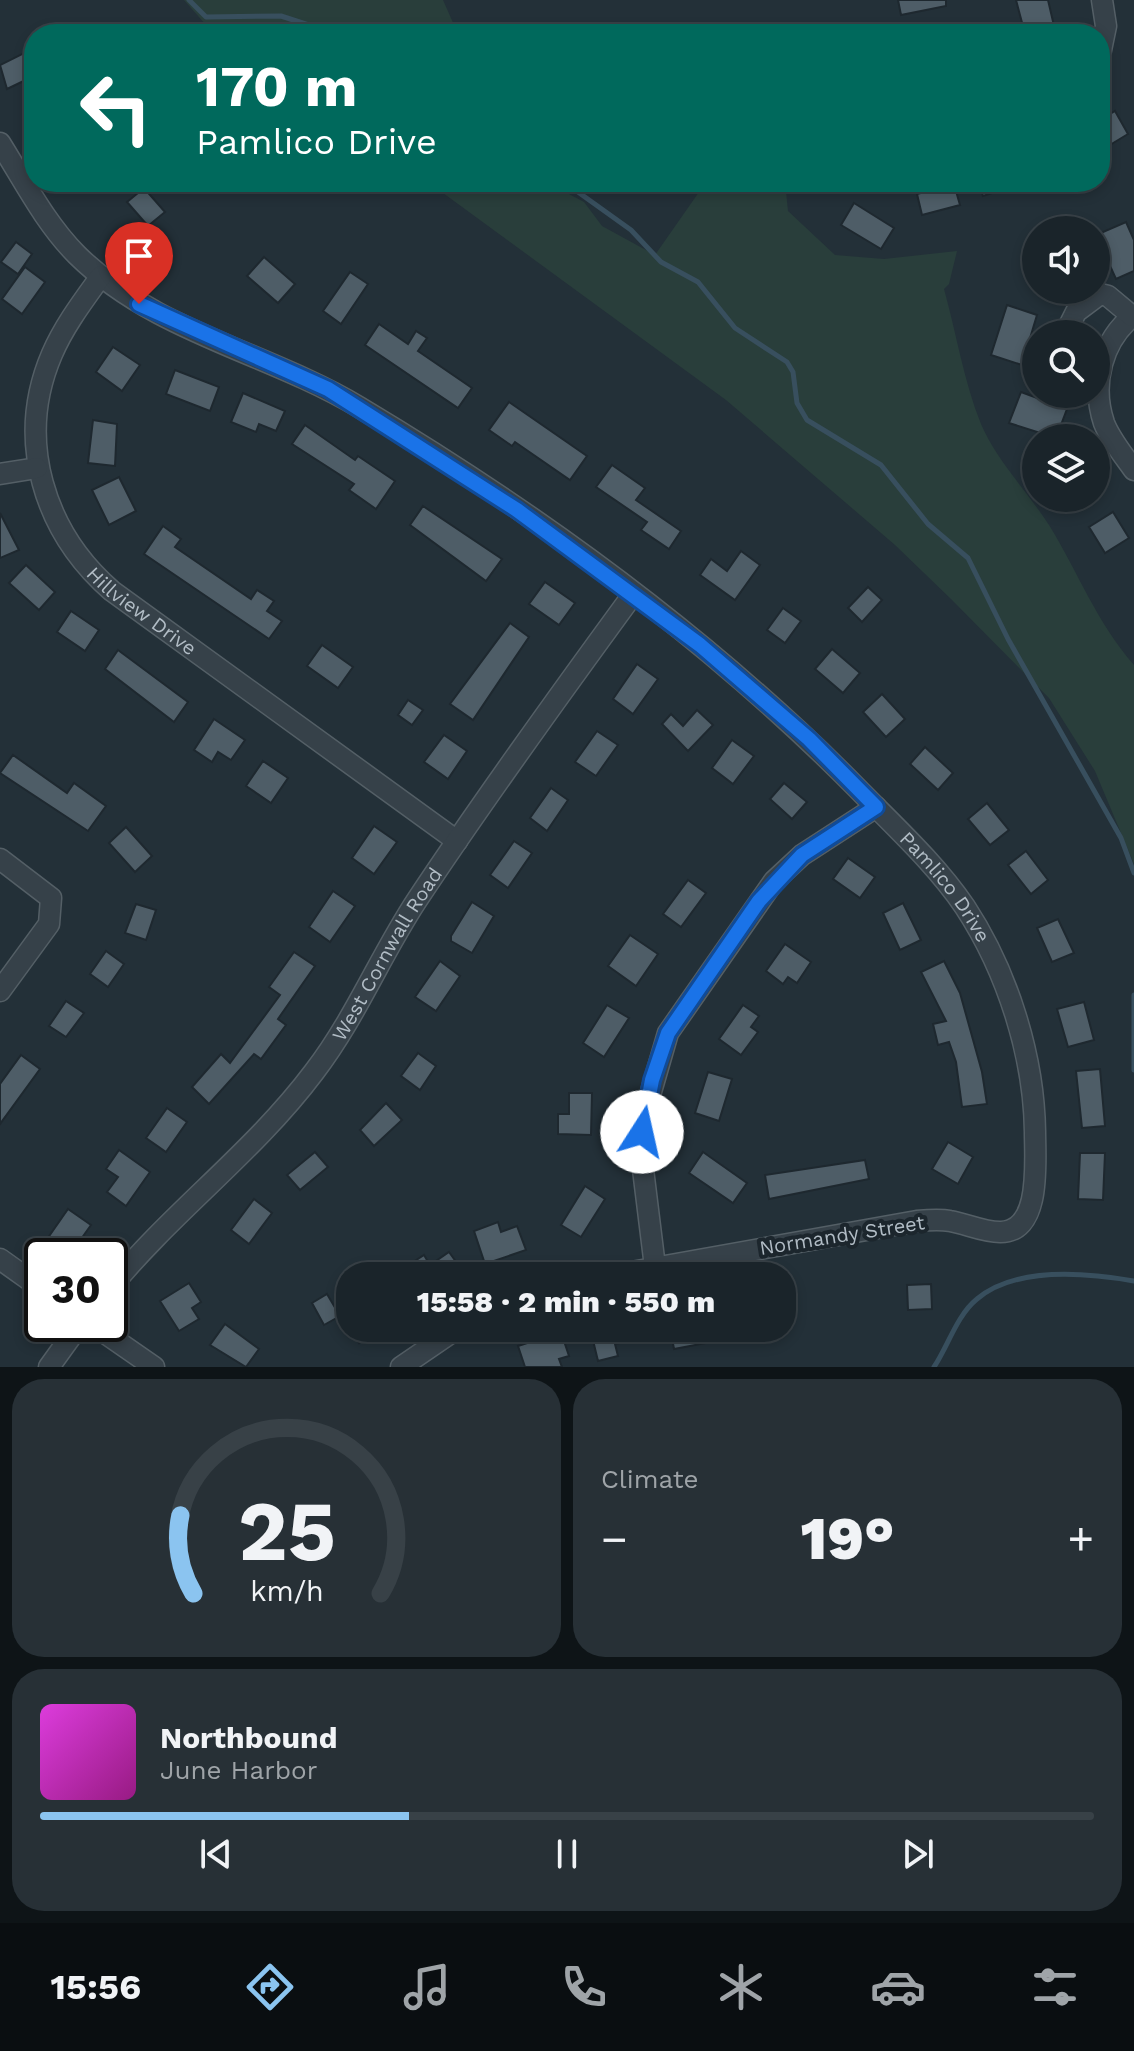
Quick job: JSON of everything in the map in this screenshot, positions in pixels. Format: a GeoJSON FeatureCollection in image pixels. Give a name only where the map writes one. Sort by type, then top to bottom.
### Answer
{"type":"FeatureCollection","features":[{"type":"Feature","properties":{"kind":"street"},"geometry":{"type":"LineString","coordinates":[[1102,0],[1106,24]]}},
{"type":"Feature","properties":{"kind":"street","name":"Pamlico Drive"},"geometry":{"type":"LineString","coordinates":[[0,143],[24,181]]}},
{"type":"Feature","properties":{"kind":"street","name":"Pamlico Drive"},"geometry":{"type":"LineString","coordinates":[[31,192],[50,223],[101,276],[139,304],[280,366],[350,402],[517,510],[634,593],[798,729],[876,807],[937,871],[965,908],[1003,982],[1029,1072],[1035,1120],[1034,1171],[1025,1221]]}},
{"type":"Feature","properties":{"kind":"street","name":"Hillview Drive"},"geometry":{"type":"LineString","coordinates":[[101,276],[59,338],[45,373],[36,429],[37,468],[57,524],[89,572],[457,841]]}},
{"type":"Feature","properties":{"kind":"street"},"geometry":{"type":"LineString","coordinates":[[1072,320],[1076,312],[1100,294],[1108,296],[1133,315],[1110,344]]}},
{"type":"Feature","properties":{"kind":"street"},"geometry":{"type":"LineString","coordinates":[[1101,408],[1104,425],[1134,470]]}},
{"type":"Feature","properties":{"kind":"street"},"geometry":{"type":"LineString","coordinates":[[0,474],[37,468]]}},
{"type":"Feature","properties":{"kind":"street","name":"West Cornwall Road"},"geometry":{"type":"LineString","coordinates":[[128,1266],[268,1129],[314,1073],[370,988],[414,904],[634,593]]}},
{"type":"Feature","properties":{"kind":"street"},"geometry":{"type":"LineString","coordinates":[[654,1262],[644,1187],[642,1142],[652,1080],[668,1033],[774,881],[802,855],[876,807]]}},
{"type":"Feature","properties":{"kind":"street"},"geometry":{"type":"LineString","coordinates":[[0,859],[51,898],[49,924],[0,991]]}},
{"type":"Feature","properties":{"kind":"street","name":"Normandy Street"},"geometry":{"type":"LineString","coordinates":[[683,1262],[917,1221],[946,1220],[1001,1232],[1015,1230],[1025,1221]]}},
{"type":"Feature","properties":{"kind":"street"},"geometry":{"type":"LineString","coordinates":[[0,1259],[24,1276]]}},
{"type":"Feature","properties":{"kind":"street"},"geometry":{"type":"LineString","coordinates":[[49,1367],[67,1342]]}},
{"type":"Feature","properties":{"kind":"street"},"geometry":{"type":"LineString","coordinates":[[118,1342],[154,1367]]}},
{"type":"Feature","properties":{"kind":"street"},"geometry":{"type":"LineString","coordinates":[[401,1367],[438,1342]]}},
{"type":"Feature","properties":{"kind":"green space"},"geometry":{"type":"Polygon","coordinates":[[[184,0],[443,0],[454,24],[205,24],[184,0]]]}},
{"type":"Feature","properties":{"kind":"green space"},"geometry":{"type":"Polygon","coordinates":[[[442,192],[566,192],[584,202],[602,226],[655,255],[699,192],[786,192],[788,211],[835,255],[884,259],[957,251],[949,284],[944,289],[981,424],[1022,488],[1022,512],[1040,512],[1098,615],[1134,665],[1134,864],[1095,771],[1049,698],[895,545],[726,400],[442,192]]]}},
{"type":"Feature","properties":{"kind":"building"},"geometry":{"type":"Polygon","coordinates":[[[898,0],[946,0],[946,6],[901,15],[898,0]]]}},
{"type":"Feature","properties":{"kind":"building"},"geometry":{"type":"Polygon","coordinates":[[[1016,0],[1048,0],[1054,24],[1022,24],[1016,0]]]}},
{"type":"Feature","properties":{"kind":"building"},"geometry":{"type":"Polygon","coordinates":[[[24,53],[24,81],[7,89],[0,65],[24,53]]]}},
{"type":"Feature","properties":{"kind":"building"},"geometry":{"type":"Polygon","coordinates":[[[1115,111],[1128,134],[1110,145],[1110,114],[1115,111]]]}},
{"type":"Feature","properties":{"kind":"building"},"geometry":{"type":"Polygon","coordinates":[[[139,192],[148,192],[165,212],[148,226],[127,202],[139,192]]]}},
{"type":"Feature","properties":{"kind":"building"},"geometry":{"type":"Polygon","coordinates":[[[956,192],[960,205],[922,215],[917,194],[956,192]]]}},
{"type":"Feature","properties":{"kind":"building"},"geometry":{"type":"Polygon","coordinates":[[[854,203],[894,228],[881,249],[841,225],[854,203]]]}},
{"type":"Feature","properties":{"kind":"building"},"geometry":{"type":"Polygon","coordinates":[[[1126,222],[1134,240],[1134,271],[1116,279],[1110,266],[1110,229],[1126,222]]]}},
{"type":"Feature","properties":{"kind":"building"},"geometry":{"type":"Polygon","coordinates":[[[16,242],[32,254],[18,274],[1,262],[16,242]]]}},
{"type":"Feature","properties":{"kind":"building"},"geometry":{"type":"Polygon","coordinates":[[[264,257],[295,284],[278,303],[247,276],[264,257]]]}},
{"type":"Feature","properties":{"kind":"building"},"geometry":{"type":"Polygon","coordinates":[[[25,267],[45,282],[22,314],[2,299],[25,267]]]}},
{"type":"Feature","properties":{"kind":"building"},"geometry":{"type":"Polygon","coordinates":[[[350,272],[368,284],[341,324],[323,311],[350,272]]]}},
{"type":"Feature","properties":{"kind":"building"},"geometry":{"type":"Polygon","coordinates":[[[1007,305],[1037,315],[1036,320],[1022,320],[1022,365],[991,355],[1007,305]]]}},
{"type":"Feature","properties":{"kind":"building"},"geometry":{"type":"Polygon","coordinates":[[[379,324],[408,344],[416,331],[427,338],[418,351],[472,388],[458,408],[365,345],[379,324]]]}},
{"type":"Feature","properties":{"kind":"building"},"geometry":{"type":"Polygon","coordinates":[[[113,347],[140,365],[122,391],[96,372],[113,347]]]}},
{"type":"Feature","properties":{"kind":"building"},"geometry":{"type":"Polygon","coordinates":[[[175,370],[219,387],[210,411],[166,394],[175,370]]]}},
{"type":"Feature","properties":{"kind":"building"},"geometry":{"type":"Polygon","coordinates":[[[1021,392],[1022,408],[1067,409],[1061,424],[1022,424],[1022,427],[1009,423],[1021,392]]]}},
{"type":"Feature","properties":{"kind":"building"},"geometry":{"type":"Polygon","coordinates":[[[243,393],[285,411],[276,431],[259,424],[256,432],[231,422],[243,393]]]}},
{"type":"Feature","properties":{"kind":"building"},"geometry":{"type":"Polygon","coordinates":[[[509,402],[587,456],[570,480],[515,442],[512,446],[489,430],[509,402]]]}},
{"type":"Feature","properties":{"kind":"building"},"geometry":{"type":"Polygon","coordinates":[[[93,420],[117,424],[115,466],[88,463],[93,420]]]}},
{"type":"Feature","properties":{"kind":"building"},"geometry":{"type":"Polygon","coordinates":[[[305,425],[355,460],[358,456],[395,481],[376,509],[349,490],[354,484],[292,444],[305,425]]]}},
{"type":"Feature","properties":{"kind":"building"},"geometry":{"type":"Polygon","coordinates":[[[612,465],[645,488],[636,500],[681,531],[669,549],[641,530],[647,522],[596,487],[612,465]]]}},
{"type":"Feature","properties":{"kind":"building"},"geometry":{"type":"Polygon","coordinates":[[[119,477],[136,511],[109,525],[92,490],[119,477]]]}},
{"type":"Feature","properties":{"kind":"building"},"geometry":{"type":"Polygon","coordinates":[[[423,506],[502,559],[486,581],[410,525],[423,506]]]}},
{"type":"Feature","properties":{"kind":"building"},"geometry":{"type":"Polygon","coordinates":[[[1113,512],[1129,538],[1105,553],[1089,527],[1113,512]]]}},
{"type":"Feature","properties":{"kind":"building"},"geometry":{"type":"Polygon","coordinates":[[[0,513],[19,550],[0,558],[0,513]]]}},
{"type":"Feature","properties":{"kind":"building"},"geometry":{"type":"Polygon","coordinates":[[[163,526],[181,539],[175,547],[251,599],[257,590],[274,601],[267,611],[282,621],[269,639],[144,554],[163,526]]]}},
{"type":"Feature","properties":{"kind":"building"},"geometry":{"type":"Polygon","coordinates":[[[741,551],[760,565],[735,600],[700,575],[711,559],[727,571],[741,551]]]}},
{"type":"Feature","properties":{"kind":"building"},"geometry":{"type":"Polygon","coordinates":[[[26,565],[55,592],[39,610],[9,583],[26,565]]]}},
{"type":"Feature","properties":{"kind":"building"},"geometry":{"type":"Polygon","coordinates":[[[545,582],[575,603],[559,625],[529,604],[545,582]]]}},
{"type":"Feature","properties":{"kind":"building"},"geometry":{"type":"Polygon","coordinates":[[[868,587],[882,600],[862,622],[848,608],[868,587]]]}},
{"type":"Feature","properties":{"kind":"building"},"geometry":{"type":"Polygon","coordinates":[[[783,608],[801,621],[785,643],[767,630],[783,608]]]}},
{"type":"Feature","properties":{"kind":"building"},"geometry":{"type":"Polygon","coordinates":[[[71,611],[99,630],[85,651],[57,632],[71,611]]]}},
{"type":"Feature","properties":{"kind":"building"},"geometry":{"type":"Polygon","coordinates":[[[510,623],[529,637],[473,720],[450,704],[510,623]]]}},
{"type":"Feature","properties":{"kind":"building"},"geometry":{"type":"Polygon","coordinates":[[[322,645],[353,667],[338,688],[307,666],[322,645]]]}},
{"type":"Feature","properties":{"kind":"building"},"geometry":{"type":"Polygon","coordinates":[[[832,649],[860,673],[843,693],[815,669],[832,649]]]}},
{"type":"Feature","properties":{"kind":"building"},"geometry":{"type":"Polygon","coordinates":[[[118,650],[188,702],[174,722],[105,669],[118,650]]]}},
{"type":"Feature","properties":{"kind":"building"},"geometry":{"type":"Polygon","coordinates":[[[637,664],[658,679],[633,714],[613,699],[637,664]]]}},
{"type":"Feature","properties":{"kind":"building"},"geometry":{"type":"Polygon","coordinates":[[[882,694],[905,719],[886,737],[863,712],[882,694]]]}},
{"type":"Feature","properties":{"kind":"building"},"geometry":{"type":"Polygon","coordinates":[[[408,700],[423,710],[412,725],[398,715],[408,700]]]}},
{"type":"Feature","properties":{"kind":"building"},"geometry":{"type":"Polygon","coordinates":[[[697,710],[713,725],[688,751],[662,724],[671,714],[683,726],[697,710]]]}},
{"type":"Feature","properties":{"kind":"building"},"geometry":{"type":"Polygon","coordinates":[[[214,719],[245,740],[231,760],[218,752],[212,762],[194,750],[214,719]]]}},
{"type":"Feature","properties":{"kind":"building"},"geometry":{"type":"Polygon","coordinates":[[[597,731],[618,745],[596,776],[575,762],[597,731]]]}},
{"type":"Feature","properties":{"kind":"building"},"geometry":{"type":"Polygon","coordinates":[[[444,735],[467,751],[448,779],[424,762],[444,735]]]}},
{"type":"Feature","properties":{"kind":"building"},"geometry":{"type":"Polygon","coordinates":[[[732,740],[754,756],[733,784],[712,768],[732,740]]]}},
{"type":"Feature","properties":{"kind":"building"},"geometry":{"type":"Polygon","coordinates":[[[925,747],[953,773],[938,790],[910,764],[925,747]]]}},
{"type":"Feature","properties":{"kind":"building"},"geometry":{"type":"Polygon","coordinates":[[[13,755],[67,793],[74,783],[106,806],[88,831],[0,773],[13,755]]]}},
{"type":"Feature","properties":{"kind":"building"},"geometry":{"type":"Polygon","coordinates":[[[263,761],[288,778],[271,803],[246,786],[263,761]]]}},
{"type":"Feature","properties":{"kind":"building"},"geometry":{"type":"Polygon","coordinates":[[[784,783],[807,802],[792,819],[770,799],[784,783]]]}},
{"type":"Feature","properties":{"kind":"building"},"geometry":{"type":"Polygon","coordinates":[[[551,788],[568,800],[547,831],[530,818],[551,788]]]}},
{"type":"Feature","properties":{"kind":"building"},"geometry":{"type":"Polygon","coordinates":[[[987,803],[1009,830],[990,845],[968,819],[987,803]]]}},
{"type":"Feature","properties":{"kind":"building"},"geometry":{"type":"Polygon","coordinates":[[[374,826],[397,842],[374,874],[352,858],[374,826]]]}},
{"type":"Feature","properties":{"kind":"building"},"geometry":{"type":"Polygon","coordinates":[[[126,827],[152,856],[135,872],[109,843],[126,827]]]}},
{"type":"Feature","properties":{"kind":"building"},"geometry":{"type":"Polygon","coordinates":[[[514,841],[532,853],[508,888],[490,875],[514,841]]]}},
{"type":"Feature","properties":{"kind":"building"},"geometry":{"type":"Polygon","coordinates":[[[1026,851],[1048,880],[1031,894],[1008,865],[1026,851]]]}},
{"type":"Feature","properties":{"kind":"building"},"geometry":{"type":"Polygon","coordinates":[[[848,858],[875,877],[860,898],[833,879],[848,858]]]}},
{"type":"Feature","properties":{"kind":"building"},"geometry":{"type":"Polygon","coordinates":[[[688,880],[706,893],[681,927],[663,914],[688,880]]]}},
{"type":"Feature","properties":{"kind":"building"},"geometry":{"type":"Polygon","coordinates":[[[333,891],[355,906],[330,942],[309,927],[333,891]]]}},
{"type":"Feature","properties":{"kind":"building"},"geometry":{"type":"Polygon","coordinates":[[[472,902],[494,916],[472,953],[451,941],[451,936],[472,902]]]}},
{"type":"Feature","properties":{"kind":"building"},"geometry":{"type":"Polygon","coordinates":[[[903,903],[921,940],[900,950],[883,913],[903,903]]]}},
{"type":"Feature","properties":{"kind":"building"},"geometry":{"type":"Polygon","coordinates":[[[136,904],[156,910],[146,940],[125,933],[136,904]]]}},
{"type":"Feature","properties":{"kind":"building"},"geometry":{"type":"Polygon","coordinates":[[[1058,919],[1074,953],[1052,962],[1037,928],[1058,919]]]}},
{"type":"Feature","properties":{"kind":"building"},"geometry":{"type":"Polygon","coordinates":[[[630,935],[658,954],[636,986],[608,966],[630,935]]]}},
{"type":"Feature","properties":{"kind":"building"},"geometry":{"type":"Polygon","coordinates":[[[785,944],[811,962],[797,983],[788,977],[783,984],[766,971],[785,944]]]}},
{"type":"Feature","properties":{"kind":"building"},"geometry":{"type":"Polygon","coordinates":[[[106,951],[124,964],[108,987],[90,974],[106,951]]]}},
{"type":"Feature","properties":{"kind":"building"},"geometry":{"type":"Polygon","coordinates":[[[294,952],[315,966],[278,1019],[286,1025],[261,1059],[254,1054],[209,1104],[192,1087],[221,1054],[230,1063],[280,995],[269,987],[294,952]]]}},
{"type":"Feature","properties":{"kind":"building"},"geometry":{"type":"Polygon","coordinates":[[[440,961],[460,976],[436,1011],[415,997],[440,961]]]}},
{"type":"Feature","properties":{"kind":"building"},"geometry":{"type":"Polygon","coordinates":[[[944,961],[960,993],[982,1072],[987,1104],[962,1107],[956,1062],[949,1042],[938,1045],[933,1024],[946,1021],[921,972],[944,961]]]}},
{"type":"Feature","properties":{"kind":"building"},"geometry":{"type":"Polygon","coordinates":[[[66,1001],[84,1013],[66,1037],[49,1026],[66,1001]]]}},
{"type":"Feature","properties":{"kind":"building"},"geometry":{"type":"Polygon","coordinates":[[[1084,1002],[1094,1040],[1068,1047],[1057,1009],[1084,1002]]]}},
{"type":"Feature","properties":{"kind":"building"},"geometry":{"type":"Polygon","coordinates":[[[607,1005],[629,1018],[604,1057],[583,1043],[607,1005]]]}},
{"type":"Feature","properties":{"kind":"building"},"geometry":{"type":"Polygon","coordinates":[[[743,1005],[759,1016],[751,1027],[758,1032],[741,1055],[719,1039],[743,1005]]]}},
{"type":"Feature","properties":{"kind":"building"},"geometry":{"type":"Polygon","coordinates":[[[418,1053],[436,1066],[420,1090],[401,1076],[418,1053]]]}},
{"type":"Feature","properties":{"kind":"building"},"geometry":{"type":"Polygon","coordinates":[[[21,1055],[40,1069],[0,1124],[0,1084],[21,1055]]]}},
{"type":"Feature","properties":{"kind":"building"},"geometry":{"type":"Polygon","coordinates":[[[1100,1069],[1105,1126],[1082,1128],[1076,1071],[1100,1069]]]}},
{"type":"Feature","properties":{"kind":"building"},"geometry":{"type":"Polygon","coordinates":[[[708,1072],[732,1079],[719,1121],[695,1113],[708,1072]]]}},
{"type":"Feature","properties":{"kind":"building"},"geometry":{"type":"Polygon","coordinates":[[[569,1093],[592,1093],[591,1135],[558,1134],[558,1114],[569,1114],[569,1093]]]}},
{"type":"Feature","properties":{"kind":"building"},"geometry":{"type":"Polygon","coordinates":[[[386,1103],[402,1120],[374,1146],[360,1130],[386,1103]]]}},
{"type":"Feature","properties":{"kind":"building"},"geometry":{"type":"Polygon","coordinates":[[[167,1108],[187,1122],[166,1152],[146,1138],[167,1108]]]}},
{"type":"Feature","properties":{"kind":"building"},"geometry":{"type":"Polygon","coordinates":[[[948,1142],[973,1157],[958,1184],[932,1169],[948,1142]]]}},
{"type":"Feature","properties":{"kind":"building"},"geometry":{"type":"Polygon","coordinates":[[[119,1150],[150,1172],[126,1206],[107,1192],[118,1177],[106,1169],[119,1150]]]}},
{"type":"Feature","properties":{"kind":"building"},"geometry":{"type":"Polygon","coordinates":[[[315,1152],[328,1167],[300,1190],[287,1175],[315,1152]]]}},
{"type":"Feature","properties":{"kind":"building"},"geometry":{"type":"Polygon","coordinates":[[[703,1152],[747,1183],[733,1203],[689,1173],[703,1152]]]}},
{"type":"Feature","properties":{"kind":"building"},"geometry":{"type":"Polygon","coordinates":[[[1080,1153],[1105,1153],[1103,1200],[1078,1199],[1080,1153]]]}},
{"type":"Feature","properties":{"kind":"building"},"geometry":{"type":"Polygon","coordinates":[[[865,1160],[869,1179],[769,1199],[765,1175],[865,1160]]]}},
{"type":"Feature","properties":{"kind":"building"},"geometry":{"type":"Polygon","coordinates":[[[585,1186],[605,1199],[581,1237],[561,1225],[585,1186]]]}},
{"type":"Feature","properties":{"kind":"building"},"geometry":{"type":"Polygon","coordinates":[[[254,1199],[272,1213],[249,1244],[231,1230],[254,1199]]]}},
{"type":"Feature","properties":{"kind":"building"},"geometry":{"type":"Polygon","coordinates":[[[68,1209],[91,1225],[82,1238],[48,1238],[68,1209]]]}},
{"type":"Feature","properties":{"kind":"building"},"geometry":{"type":"Polygon","coordinates":[[[498,1222],[501,1232],[517,1226],[526,1250],[484,1262],[474,1231],[498,1222]]]}},
{"type":"Feature","properties":{"kind":"building"},"geometry":{"type":"Polygon","coordinates":[[[449,1252],[456,1262],[434,1262],[449,1252]]]}},
{"type":"Feature","properties":{"kind":"building"},"geometry":{"type":"Polygon","coordinates":[[[424,1255],[428,1262],[413,1262],[424,1255]]]}},
{"type":"Feature","properties":{"kind":"building"},"geometry":{"type":"Polygon","coordinates":[[[189,1283],[201,1302],[192,1308],[199,1319],[179,1331],[160,1301],[189,1283]]]}},
{"type":"Feature","properties":{"kind":"building"},"geometry":{"type":"Polygon","coordinates":[[[931,1284],[932,1309],[908,1310],[907,1285],[931,1284]]]}},
{"type":"Feature","properties":{"kind":"building"},"geometry":{"type":"Polygon","coordinates":[[[327,1294],[336,1309],[336,1318],[324,1325],[312,1303],[327,1294]]]}},
{"type":"Feature","properties":{"kind":"building"},"geometry":{"type":"Polygon","coordinates":[[[225,1324],[259,1349],[246,1367],[210,1345],[225,1324]]]}},
{"type":"Feature","properties":{"kind":"building"},"geometry":{"type":"Polygon","coordinates":[[[530,1342],[564,1342],[569,1356],[559,1359],[562,1367],[525,1367],[518,1346],[530,1342]]]}},
{"type":"Feature","properties":{"kind":"building"},"geometry":{"type":"Polygon","coordinates":[[[593,1342],[624,1342],[615,1344],[618,1356],[598,1361],[593,1342]]]}},
{"type":"Feature","properties":{"kind":"building"},"geometry":{"type":"Polygon","coordinates":[[[673,1342],[706,1342],[706,1343],[674,1349],[673,1342]]]}},
{"type":"Feature","properties":{"kind":"waterway"},"geometry":{"type":"LineString","coordinates":[[189,0],[206,17],[281,16],[306,24]]}},
{"type":"Feature","properties":{"kind":"waterway"},"geometry":{"type":"LineString","coordinates":[[578,192],[631,230],[661,262],[698,282],[735,328],[787,362],[793,372],[797,403],[807,420],[881,465],[928,524],[968,558],[1008,639],[1121,838],[1134,873]]}},
{"type":"Feature","properties":{"kind":"waterway"},"geometry":{"type":"LineString","coordinates":[[1134,995],[1134,1070]]}},
{"type":"Feature","properties":{"kind":"waterway"},"geometry":{"type":"LineString","coordinates":[[934,1367],[964,1313],[993,1288],[1012,1281],[1053,1275],[1074,1274],[1134,1281]]}},
{"type":"Feature","properties":{"kind":"route"},"geometry":{"type":"LineString","coordinates":[[139,304],[328,389],[398,431],[579,552],[700,645],[809,739],[876,807],[802,855],[774,881],[759,901],[668,1033],[652,1080],[642,1132]]}}]}
